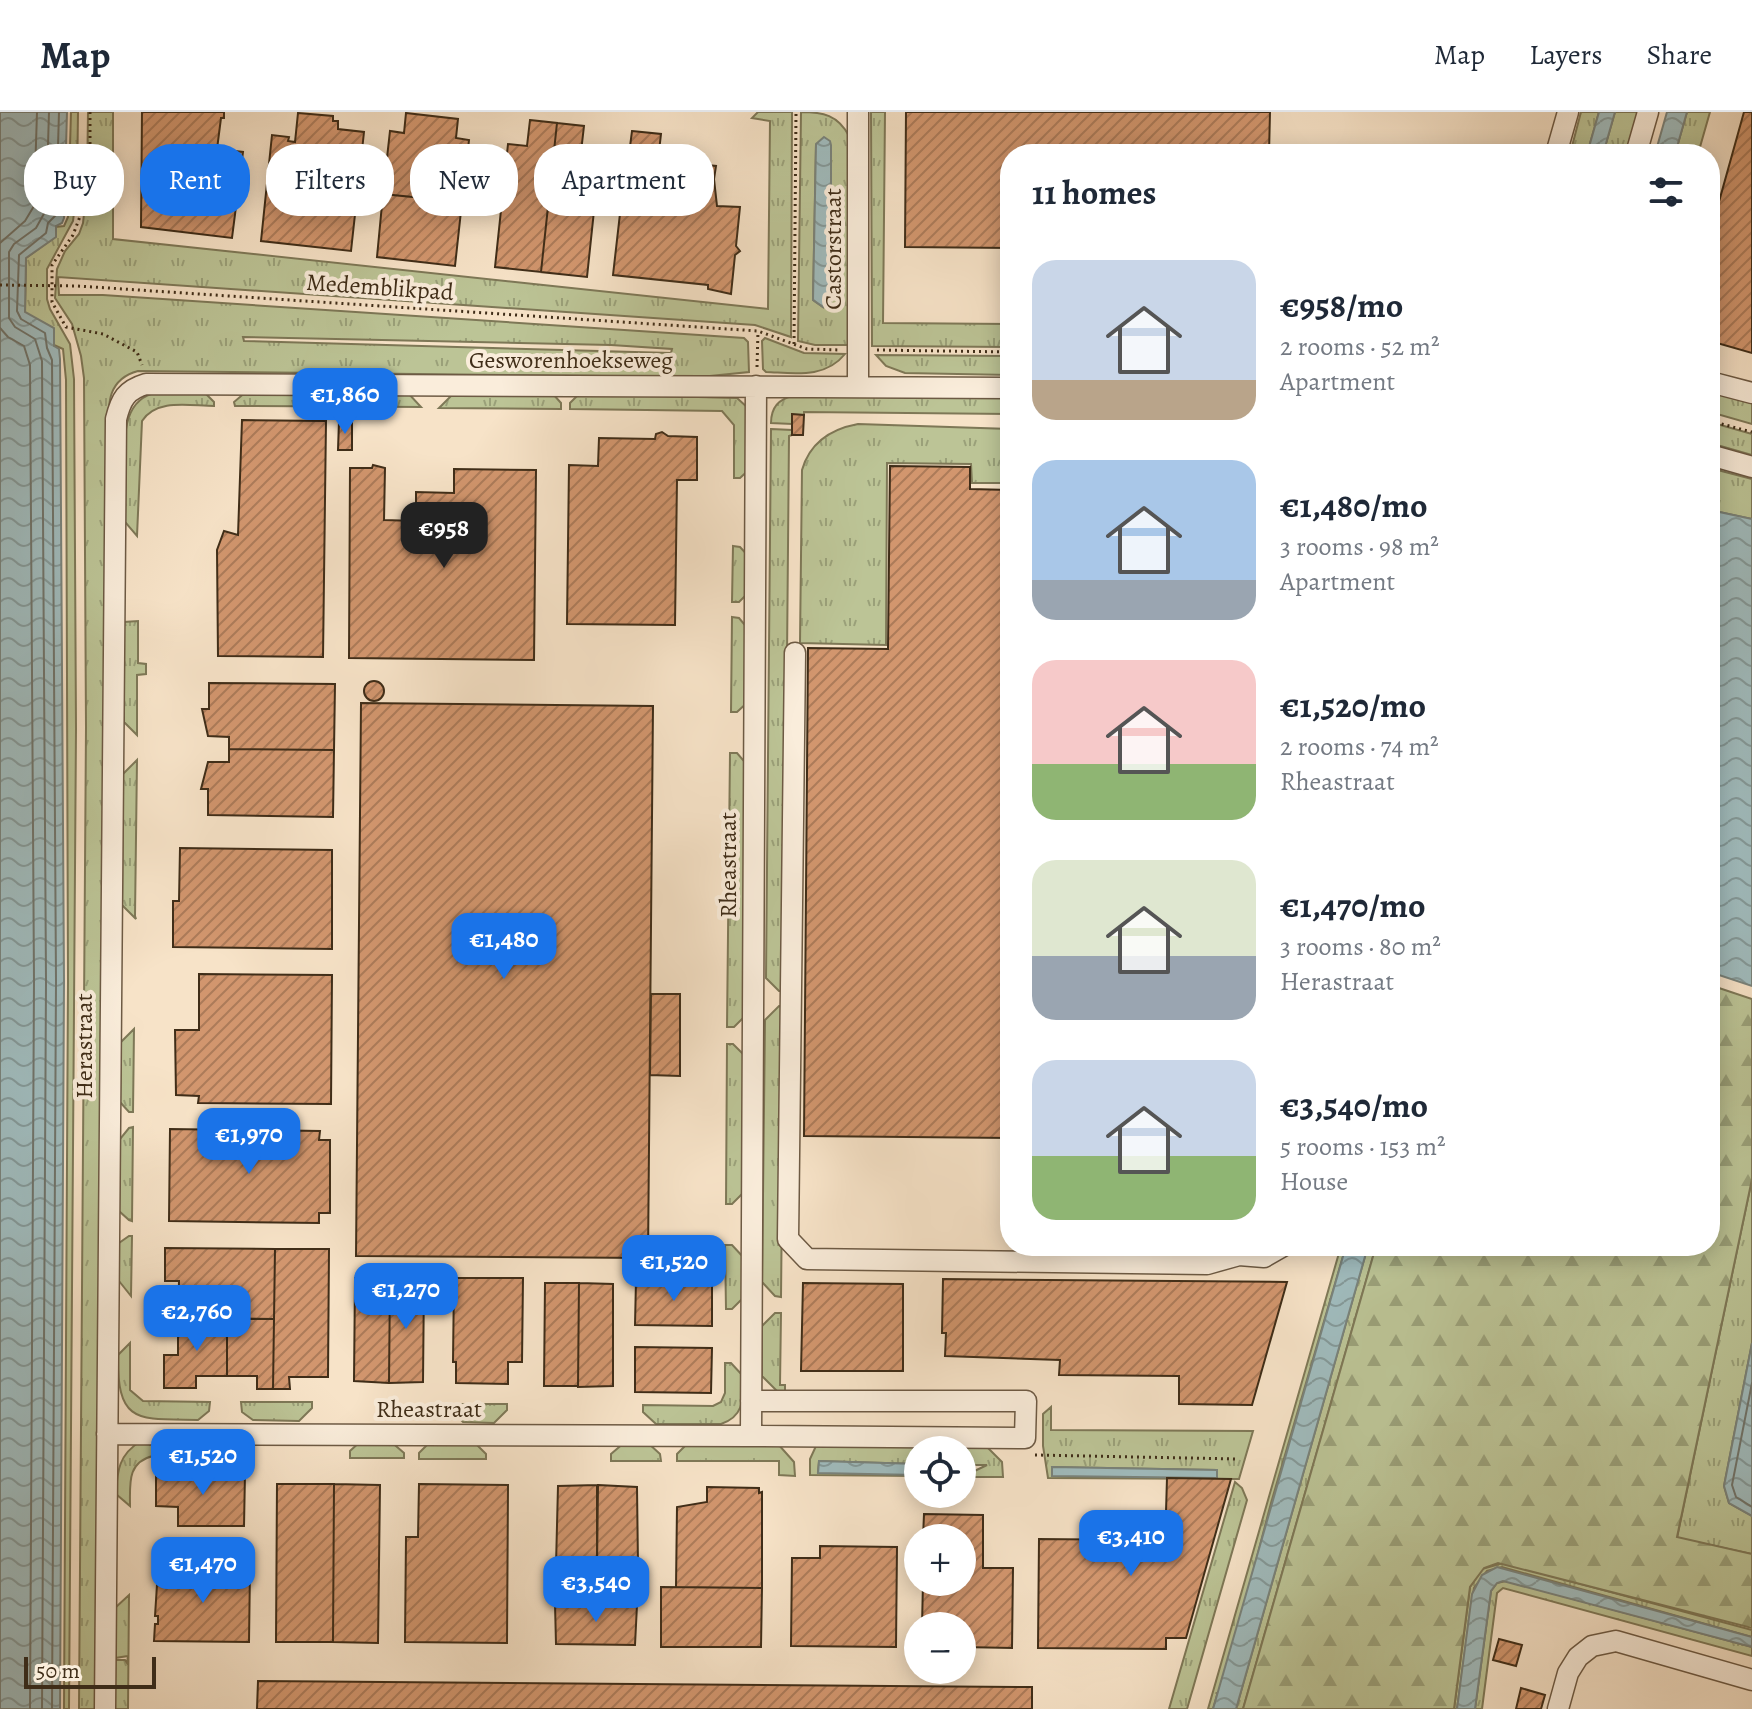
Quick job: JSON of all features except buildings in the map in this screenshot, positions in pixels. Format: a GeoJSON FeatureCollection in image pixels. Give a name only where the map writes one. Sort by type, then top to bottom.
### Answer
{"type":"FeatureCollection","features":[{"type":"Feature","properties":{"kind":"street","name":"Castorstraat"},"geometry":{"type":"LineString","coordinates":[[858,112],[858,386]]}},
{"type":"Feature","properties":{"kind":"street"},"geometry":{"type":"LineString","coordinates":[[1559,144],[1568,112]]}},
{"type":"Feature","properties":{"kind":"street"},"geometry":{"type":"LineString","coordinates":[[1639,144],[1648,112]]}},
{"type":"Feature","properties":{"kind":"street"},"geometry":{"type":"LineString","coordinates":[[1720,385],[1752,393]]}},
{"type":"Feature","properties":{"kind":"street","name":"Gesworenhoekseweg"},"geometry":{"type":"LineString","coordinates":[[139,386],[1000,388]]}},
{"type":"Feature","properties":{"kind":"street","name":"Herastraat"},"geometry":{"type":"LineString","coordinates":[[105,1709],[116,419],[121,400],[139,386]]}},
{"type":"Feature","properties":{"kind":"street","name":"Rheastraat"},"geometry":{"type":"LineString","coordinates":[[751,1436],[756,386]]}},
{"type":"Feature","properties":{"kind":"street"},"geometry":{"type":"LineString","coordinates":[[1720,458],[1752,467]]}},
{"type":"Feature","properties":{"kind":"street"},"geometry":{"type":"LineString","coordinates":[[795,653],[788,1239],[807,1259],[1207,1264],[1223,1256]]}},
{"type":"Feature","properties":{"kind":"street"},"geometry":{"type":"LineString","coordinates":[[751,1401],[1026,1401],[1025,1438]]}},
{"type":"Feature","properties":{"kind":"street","name":"Rheastraat"},"geometry":{"type":"LineString","coordinates":[[107,1434],[1025,1438]]}},
{"type":"Feature","properties":{"kind":"street"},"geometry":{"type":"LineString","coordinates":[[1558,1709],[1568,1673],[1578,1657],[1592,1646],[1616,1641],[1752,1680]]}},
{"type":"Feature","properties":{"kind":"path"},"geometry":{"type":"LineString","coordinates":[[90,112],[90,190],[73,235],[52,265],[52,302],[66,327],[103,334],[137,352],[139,386]]}},
{"type":"Feature","properties":{"kind":"path"},"geometry":{"type":"LineString","coordinates":[[794,344],[796,112]]}},
{"type":"Feature","properties":{"kind":"path","name":"Medemblikpad"},"geometry":{"type":"LineString","coordinates":[[0,285],[78,286],[758,331]]}},
{"type":"Feature","properties":{"kind":"path"},"geometry":{"type":"LineString","coordinates":[[756,386],[758,331],[807,349],[1000,352]]}},
{"type":"Feature","properties":{"kind":"path"},"geometry":{"type":"LineString","coordinates":[[1720,424],[1752,432]]}},
{"type":"Feature","properties":{"kind":"path"},"geometry":{"type":"LineString","coordinates":[[1025,1438],[1035,1456],[1238,1459]]}},
{"type":"Feature","properties":{"kind":"green space"},"geometry":{"type":"Polygon","coordinates":[[[71,112],[78,112],[78,144],[70,144],[71,112]]]}},
{"type":"Feature","properties":{"kind":"green space"},"geometry":{"type":"Polygon","coordinates":[[[88,112],[113,112],[113,144],[88,144],[88,112]]]}},
{"type":"Feature","properties":{"kind":"green space"},"geometry":{"type":"Polygon","coordinates":[[[758,112],[792,112],[791,337],[755,325],[58,277],[59,295],[103,295],[744,338],[748,342],[749,372],[700,377],[138,371],[115,386],[108,419],[96,1709],[79,1709],[86,727],[84,378],[72,324],[55,298],[57,269],[83,223],[84,216],[113,216],[113,239],[768,309],[770,121],[752,118],[758,112]],[[243,337],[244,341],[671,353],[672,349],[243,337]]]}},
{"type":"Feature","properties":{"kind":"green space"},"geometry":{"type":"Polygon","coordinates":[[[801,112],[809,112],[835,119],[849,136],[850,345],[815,345],[798,341],[801,112]],[[816,144],[813,300],[823,307],[816,144]]]}},
{"type":"Feature","properties":{"kind":"green space"},"geometry":{"type":"Polygon","coordinates":[[[871,112],[885,112],[883,323],[1000,324],[1000,347],[872,346],[871,112]]]}},
{"type":"Feature","properties":{"kind":"green space"},"geometry":{"type":"Polygon","coordinates":[[[1581,112],[1599,112],[1590,144],[1573,144],[1581,112]]]}},
{"type":"Feature","properties":{"kind":"green space"},"geometry":{"type":"Polygon","coordinates":[[[1615,112],[1643,112],[1634,144],[1606,144],[1615,112]]]}},
{"type":"Feature","properties":{"kind":"green space"},"geometry":{"type":"Polygon","coordinates":[[[1687,112],[1710,112],[1701,144],[1678,144],[1687,112]]]}},
{"type":"Feature","properties":{"kind":"green space"},"geometry":{"type":"Polygon","coordinates":[[[74,216],[73,221],[47,269],[47,299],[70,344],[74,379],[76,728],[69,1709],[64,1709],[68,981],[66,380],[63,349],[54,345],[53,328],[25,313],[26,258],[55,237],[55,227],[64,226],[68,217],[74,216]]]}},
{"type":"Feature","properties":{"kind":"green space"},"geometry":{"type":"Polygon","coordinates":[[[765,338],[804,353],[845,354],[828,368],[819,371],[766,372],[763,369],[762,341],[765,338]]]}},
{"type":"Feature","properties":{"kind":"green space"},"geometry":{"type":"Polygon","coordinates":[[[876,355],[1000,356],[1000,375],[905,373],[886,366],[876,355]]]}},
{"type":"Feature","properties":{"kind":"green space"},"geometry":{"type":"Polygon","coordinates":[[[202,390],[214,406],[165,406],[148,414],[142,421],[137,536],[125,522],[126,429],[130,414],[144,397],[154,393],[202,390]]]}},
{"type":"Feature","properties":{"kind":"green space"},"geometry":{"type":"Polygon","coordinates":[[[247,391],[408,393],[421,407],[235,406],[234,402],[247,391]]]}},
{"type":"Feature","properties":{"kind":"green space"},"geometry":{"type":"Polygon","coordinates":[[[454,393],[553,394],[561,403],[561,409],[439,408],[454,393]]]}},
{"type":"Feature","properties":{"kind":"green space"},"geometry":{"type":"Polygon","coordinates":[[[579,394],[737,398],[748,408],[752,467],[740,478],[734,478],[734,425],[722,411],[570,409],[570,403],[579,394]]]}},
{"type":"Feature","properties":{"kind":"green space"},"geometry":{"type":"Polygon","coordinates":[[[1720,394],[1752,403],[1752,424],[1720,415],[1720,394]]]}},
{"type":"Feature","properties":{"kind":"green space"},"geometry":{"type":"Polygon","coordinates":[[[793,396],[1000,398],[1000,414],[804,412],[804,415],[792,415],[792,424],[771,423],[776,405],[793,396]]]}},
{"type":"Feature","properties":{"kind":"green space"},"geometry":{"type":"Polygon","coordinates":[[[858,424],[1000,429],[1000,483],[972,483],[971,464],[887,463],[886,645],[800,643],[802,470],[816,444],[839,429],[858,424]]]}},
{"type":"Feature","properties":{"kind":"green space"},"geometry":{"type":"Polygon","coordinates":[[[1720,425],[1752,434],[1752,455],[1720,446],[1720,425]]]}},
{"type":"Feature","properties":{"kind":"green space"},"geometry":{"type":"Polygon","coordinates":[[[771,429],[792,430],[789,436],[784,991],[779,991],[766,978],[771,429]]]}},
{"type":"Feature","properties":{"kind":"green space"},"geometry":{"type":"Polygon","coordinates":[[[1720,471],[1752,479],[1752,519],[1720,512],[1720,471]]]}},
{"type":"Feature","properties":{"kind":"green space"},"geometry":{"type":"Polygon","coordinates":[[[733,546],[740,547],[751,559],[751,590],[739,602],[732,602],[733,546]]]}},
{"type":"Feature","properties":{"kind":"green space"},"geometry":{"type":"Polygon","coordinates":[[[732,617],[739,618],[750,631],[750,700],[737,712],[731,712],[732,617]]]}},
{"type":"Feature","properties":{"kind":"green space"},"geometry":{"type":"Polygon","coordinates":[[[138,621],[138,663],[146,664],[146,674],[137,675],[137,735],[124,722],[124,622],[138,621]]]}},
{"type":"Feature","properties":{"kind":"green space"},"geometry":{"type":"Polygon","coordinates":[[[730,753],[737,753],[749,767],[747,1014],[734,1027],[727,1027],[730,753]]]}},
{"type":"Feature","properties":{"kind":"green space"},"geometry":{"type":"Polygon","coordinates":[[[137,760],[136,919],[122,905],[123,774],[137,760]]]}},
{"type":"Feature","properties":{"kind":"green space"},"geometry":{"type":"Polygon","coordinates":[[[1720,988],[1752,999],[1752,1179],[1677,1537],[1752,1554],[1752,1628],[1498,1563],[1484,1568],[1470,1587],[1454,1709],[1243,1709],[1373,1256],[1720,1256],[1720,988]]]}},
{"type":"Feature","properties":{"kind":"green space"},"geometry":{"type":"Polygon","coordinates":[[[779,1006],[784,1007],[781,1297],[775,1296],[762,1282],[765,1020],[779,1006]]]}},
{"type":"Feature","properties":{"kind":"green space"},"geometry":{"type":"Polygon","coordinates":[[[134,1029],[133,1112],[129,1112],[120,1102],[121,1042],[134,1029]]]}},
{"type":"Feature","properties":{"kind":"green space"},"geometry":{"type":"Polygon","coordinates":[[[727,1044],[733,1044],[747,1058],[745,1191],[732,1204],[726,1204],[727,1044]]]}},
{"type":"Feature","properties":{"kind":"green space"},"geometry":{"type":"Polygon","coordinates":[[[133,1127],[132,1221],[119,1211],[120,1139],[133,1127]]]}},
{"type":"Feature","properties":{"kind":"green space"},"geometry":{"type":"Polygon","coordinates":[[[1752,1179],[1752,1343],[1724,1486],[1729,1503],[1752,1516],[1752,1554],[1677,1538],[1752,1179]]]}},
{"type":"Feature","properties":{"kind":"green space"},"geometry":{"type":"Polygon","coordinates":[[[132,1236],[131,1296],[119,1281],[119,1243],[132,1236]]]}},
{"type":"Feature","properties":{"kind":"green space"},"geometry":{"type":"Polygon","coordinates":[[[725,1245],[732,1245],[744,1258],[744,1297],[732,1309],[726,1309],[725,1245]]]}},
{"type":"Feature","properties":{"kind":"green space"},"geometry":{"type":"Polygon","coordinates":[[[1338,1256],[1343,1256],[1271,1503],[1222,1691],[1217,1693],[1221,1695],[1217,1695],[1213,1709],[1208,1709],[1338,1256]]]}},
{"type":"Feature","properties":{"kind":"green space"},"geometry":{"type":"Polygon","coordinates":[[[1365,1256],[1373,1256],[1243,1709],[1236,1709],[1365,1256]]]}},
{"type":"Feature","properties":{"kind":"green space"},"geometry":{"type":"Polygon","coordinates":[[[775,1313],[781,1313],[780,1385],[785,1385],[785,1393],[779,1393],[762,1376],[762,1326],[775,1313]]]}},
{"type":"Feature","properties":{"kind":"green space"},"geometry":{"type":"Polygon","coordinates":[[[130,1343],[130,1390],[143,1401],[210,1402],[209,1411],[198,1420],[160,1419],[135,1413],[127,1406],[119,1378],[118,1355],[130,1343]]]}},
{"type":"Feature","properties":{"kind":"green space"},"geometry":{"type":"Polygon","coordinates":[[[725,1363],[731,1363],[743,1376],[741,1405],[729,1421],[721,1424],[656,1424],[643,1412],[643,1405],[713,1406],[721,1402],[725,1393],[725,1363]]]}},
{"type":"Feature","properties":{"kind":"green space"},"geometry":{"type":"Polygon","coordinates":[[[241,1402],[312,1402],[312,1408],[299,1421],[253,1420],[242,1412],[241,1402]]]}},
{"type":"Feature","properties":{"kind":"green space"},"geometry":{"type":"Polygon","coordinates":[[[452,1404],[507,1404],[507,1410],[494,1423],[463,1422],[453,1411],[452,1404]]]}},
{"type":"Feature","properties":{"kind":"green space"},"geometry":{"type":"Polygon","coordinates":[[[1051,1407],[1051,1430],[1253,1431],[1239,1479],[1048,1478],[1043,1446],[1043,1414],[1051,1407]],[[1052,1467],[1053,1476],[1217,1478],[1216,1470],[1052,1467]]]}},
{"type":"Feature","properties":{"kind":"green space"},"geometry":{"type":"Polygon","coordinates":[[[238,1440],[249,1457],[153,1456],[145,1459],[138,1463],[132,1475],[130,1506],[116,1494],[117,1478],[124,1457],[141,1441],[238,1440]]]}},
{"type":"Feature","properties":{"kind":"green space"},"geometry":{"type":"Polygon","coordinates":[[[362,1440],[389,1440],[404,1453],[404,1458],[350,1458],[350,1451],[362,1440]]]}},
{"type":"Feature","properties":{"kind":"green space"},"geometry":{"type":"Polygon","coordinates":[[[432,1440],[473,1441],[486,1454],[486,1459],[419,1459],[419,1453],[432,1440]]]}},
{"type":"Feature","properties":{"kind":"green space"},"geometry":{"type":"Polygon","coordinates":[[[625,1442],[648,1443],[660,1454],[661,1461],[611,1461],[611,1454],[625,1442]]]}},
{"type":"Feature","properties":{"kind":"green space"},"geometry":{"type":"Polygon","coordinates":[[[688,1443],[778,1444],[794,1462],[795,1476],[779,1475],[779,1461],[677,1461],[677,1454],[688,1443]]]}},
{"type":"Feature","properties":{"kind":"green space"},"geometry":{"type":"Polygon","coordinates":[[[904,1445],[904,1464],[819,1461],[818,1472],[904,1476],[810,1475],[810,1459],[816,1446],[904,1445]]]}},
{"type":"Feature","properties":{"kind":"green space"},"geometry":{"type":"Polygon","coordinates":[[[976,1445],[985,1445],[1002,1462],[1003,1477],[976,1477],[976,1470],[987,1465],[976,1465],[976,1445]]]}},
{"type":"Feature","properties":{"kind":"green space"},"geometry":{"type":"Polygon","coordinates":[[[1235,1482],[1242,1488],[1247,1500],[1187,1709],[1169,1709],[1235,1482]]]}},
{"type":"Feature","properties":{"kind":"green space"},"geometry":{"type":"Polygon","coordinates":[[[1503,1563],[1752,1630],[1752,1637],[1502,1567],[1487,1571],[1474,1588],[1457,1709],[1454,1709],[1470,1587],[1482,1569],[1503,1563]]]}},
{"type":"Feature","properties":{"kind":"green space"},"geometry":{"type":"Polygon","coordinates":[[[1506,1581],[1752,1647],[1752,1656],[1503,1588],[1497,1593],[1482,1709],[1475,1709],[1491,1591],[1497,1583],[1506,1581]]]}},
{"type":"Feature","properties":{"kind":"green space"},"geometry":{"type":"Polygon","coordinates":[[[129,1595],[128,1709],[114,1709],[115,1660],[125,1660],[127,1663],[128,1656],[115,1658],[115,1608],[129,1595]]]}},
{"type":"Feature","properties":{"kind":"water"},"geometry":{"type":"Polygon","coordinates":[[[0,112],[67,112],[66,144],[24,144],[24,216],[64,216],[62,223],[56,226],[56,237],[26,258],[25,312],[54,328],[54,346],[59,349],[60,359],[64,981],[60,1709],[0,1709],[0,112]]]}},
{"type":"Feature","properties":{"kind":"water"},"geometry":{"type":"Polygon","coordinates":[[[1599,112],[1615,112],[1606,144],[1590,144],[1599,112]]]}},
{"type":"Feature","properties":{"kind":"water"},"geometry":{"type":"Polygon","coordinates":[[[1667,112],[1687,112],[1678,144],[1658,144],[1667,112]]]}},
{"type":"Feature","properties":{"kind":"water"},"geometry":{"type":"Polygon","coordinates":[[[824,137],[831,145],[831,302],[823,307],[813,300],[816,144],[824,137]]]}},
{"type":"Feature","properties":{"kind":"water"},"geometry":{"type":"Polygon","coordinates":[[[1720,512],[1752,519],[1752,986],[1720,975],[1720,512]]]}},
{"type":"Feature","properties":{"kind":"water"},"geometry":{"type":"Polygon","coordinates":[[[1343,1256],[1365,1256],[1236,1709],[1213,1709],[1343,1256]]]}},
{"type":"Feature","properties":{"kind":"water"},"geometry":{"type":"Polygon","coordinates":[[[1752,1343],[1752,1516],[1729,1503],[1724,1486],[1752,1343]]]}},
{"type":"Feature","properties":{"kind":"water"},"geometry":{"type":"Polygon","coordinates":[[[819,1461],[904,1464],[904,1475],[818,1473],[819,1461]]]}},
{"type":"Feature","properties":{"kind":"water"},"geometry":{"type":"Polygon","coordinates":[[[1052,1467],[1217,1470],[1217,1478],[1052,1476],[1052,1467]]]}},
{"type":"Feature","properties":{"kind":"water"},"geometry":{"type":"Polygon","coordinates":[[[1497,1567],[1752,1637],[1752,1647],[1503,1581],[1491,1591],[1475,1709],[1457,1709],[1472,1594],[1482,1575],[1497,1567]]]}}]}
